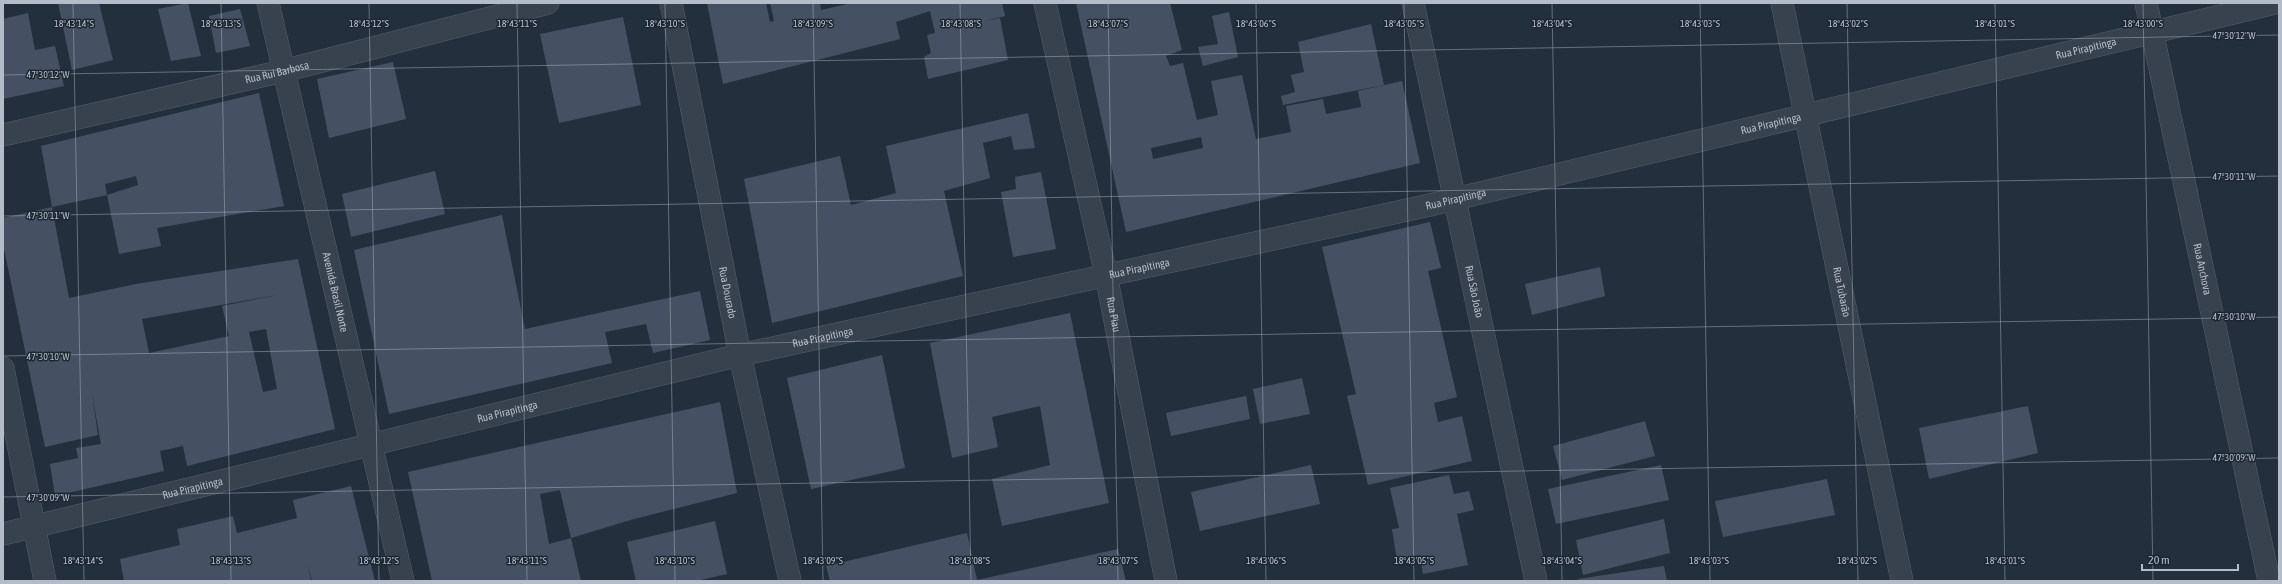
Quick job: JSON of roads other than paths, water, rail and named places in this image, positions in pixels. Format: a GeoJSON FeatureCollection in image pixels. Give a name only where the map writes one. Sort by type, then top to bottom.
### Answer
{"type":"FeatureCollection","features":[{"type":"Feature","properties":{"kind":"street","name":"Avenida Brasil Norte"},"geometry":{"type":"LineString","coordinates":[[268,3],[403,581]]}},
{"type":"Feature","properties":{"kind":"street","name":"Rua Rui Barbosa"},"geometry":{"type":"LineString","coordinates":[[3,135],[283,70],[548,3]]}},
{"type":"Feature","properties":{"kind":"street","name":"Rua Dourado"},"geometry":{"type":"LineString","coordinates":[[671,3],[740,355],[790,581]]}},
{"type":"Feature","properties":{"kind":"street","name":"Rua Piau"},"geometry":{"type":"LineString","coordinates":[[1045,3],[1106,275],[1166,581]]}},
{"type":"Feature","properties":{"kind":"street","name":"Rua São João"},"geometry":{"type":"LineString","coordinates":[[1413,3],[1456,199],[1536,581]]}},
{"type":"Feature","properties":{"kind":"street","name":"Rua Tubarão"},"geometry":{"type":"LineString","coordinates":[[1782,3],[1807,115],[1902,581]]}},
{"type":"Feature","properties":{"kind":"street","name":"Rua Anchova"},"geometry":{"type":"LineString","coordinates":[[2146,3],[2269,581]]}},
{"type":"Feature","properties":{"kind":"street","name":"Rua Pirapitinga"},"geometry":{"type":"LineString","coordinates":[[3,534],[740,355],[1456,199],[2275,3]]}},
{"type":"Feature","properties":{"kind":"street"},"geometry":{"type":"LineString","coordinates":[[3,368],[45,581]]}}]}
